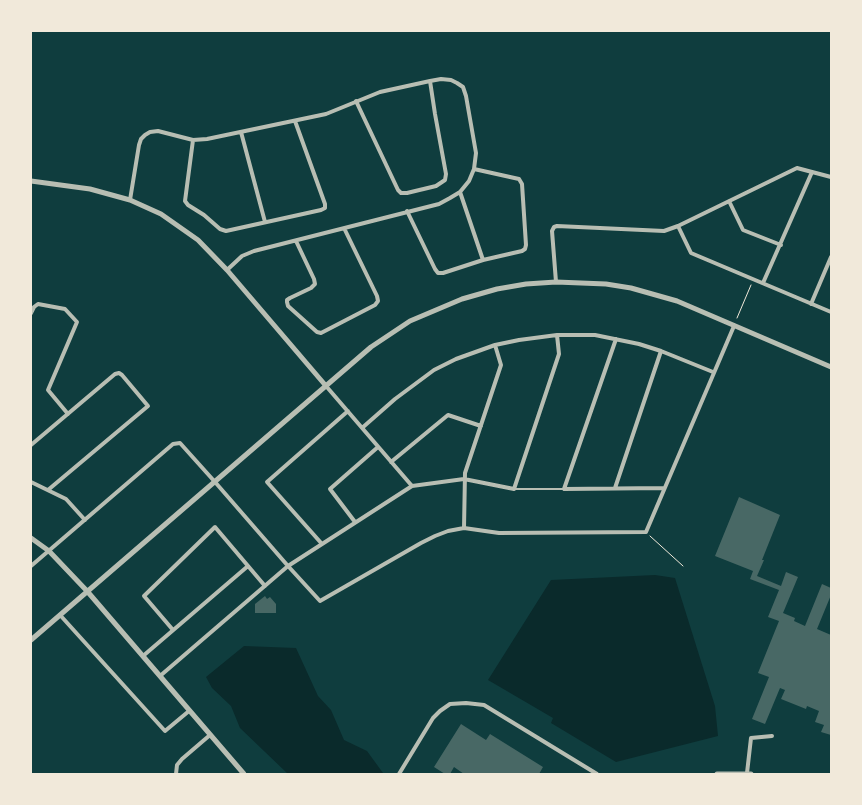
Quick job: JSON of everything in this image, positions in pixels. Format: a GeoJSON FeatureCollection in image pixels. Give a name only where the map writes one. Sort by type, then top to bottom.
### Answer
{"type":"FeatureCollection","features":[{"type":"Feature","properties":{"kind":"street"},"geometry":{"type":"LineString","coordinates":[[130,200],[139,145],[141,139],[150,132],[158,131],[193,140],[207,139],[326,114],[380,92],[430,81],[451,80],[463,88],[476,153],[474,169],[469,181],[460,192],[439,204],[254,251],[242,256],[227,270]]}},
{"type":"Feature","properties":{"kind":"street"},"geometry":{"type":"LineString","coordinates":[[356,101],[398,190],[401,193],[406,193],[436,186],[445,180],[446,174],[430,81]]}},
{"type":"Feature","properties":{"kind":"street"},"geometry":{"type":"LineString","coordinates":[[193,140],[185,201],[188,206],[204,215],[220,229],[226,231],[325,208],[326,204],[295,121]]}},
{"type":"Feature","properties":{"kind":"street"},"geometry":{"type":"LineString","coordinates":[[241,132],[266,222]]}},
{"type":"Feature","properties":{"kind":"street"},"geometry":{"type":"LineString","coordinates":[[556,282],[552,231],[554,227],[664,231],[797,168],[831,176]]}},
{"type":"Feature","properties":{"kind":"street"},"geometry":{"type":"LineString","coordinates":[[407,211],[438,273],[522,251],[526,245],[522,184],[519,179],[474,169]]}},
{"type":"Feature","properties":{"kind":"street"},"geometry":{"type":"LineString","coordinates":[[763,283],[812,172]]}},
{"type":"Feature","properties":{"kind":"street"},"geometry":{"type":"LineString","coordinates":[[31,181],[90,189],[130,200],[161,214],[198,240],[227,270],[412,486]]}},
{"type":"Feature","properties":{"kind":"street"},"geometry":{"type":"LineString","coordinates":[[460,192],[483,260]]}},
{"type":"Feature","properties":{"kind":"street"},"geometry":{"type":"LineString","coordinates":[[729,201],[743,230],[781,245]]}},
{"type":"Feature","properties":{"kind":"street"},"geometry":{"type":"LineString","coordinates":[[678,226],[691,253],[831,312]]}},
{"type":"Feature","properties":{"kind":"street"},"geometry":{"type":"LineString","coordinates":[[296,240],[315,284],[286,302],[317,332],[321,333],[375,305],[378,301],[344,228]]}},
{"type":"Feature","properties":{"kind":"street"},"geometry":{"type":"LineString","coordinates":[[811,304],[831,258]]}},
{"type":"Feature","properties":{"kind":"street"},"geometry":{"type":"LineString","coordinates":[[31,640],[371,347],[410,322],[462,299],[497,289],[526,284],[556,282],[606,284],[631,288],[677,301],[831,367]]}},
{"type":"Feature","properties":{"kind":"street"},"geometry":{"type":"LineString","coordinates":[[31,313],[38,304],[65,309],[77,322],[48,390],[68,414]]}},
{"type":"Feature","properties":{"kind":"street"},"geometry":{"type":"LineString","coordinates":[[31,566],[173,444],[180,443],[320,601],[435,536],[448,531],[464,528],[499,533],[646,532],[734,326]]}},
{"type":"Feature","properties":{"kind":"street"},"geometry":{"type":"LineString","coordinates":[[362,428],[394,399],[434,370],[456,359],[496,345],[518,340],[595,335],[639,344],[713,372]]}},
{"type":"Feature","properties":{"kind":"street"},"geometry":{"type":"LineString","coordinates":[[160,676],[288,566],[412,486],[464,479],[514,489],[559,354],[557,336]]}},
{"type":"Feature","properties":{"kind":"street"},"geometry":{"type":"LineString","coordinates":[[616,339],[564,489],[664,488]]}},
{"type":"Feature","properties":{"kind":"street"},"geometry":{"type":"LineString","coordinates":[[464,528],[465,473],[501,365],[496,345]]}},
{"type":"Feature","properties":{"kind":"street"},"geometry":{"type":"LineString","coordinates":[[616,488],[661,351]]}},
{"type":"Feature","properties":{"kind":"street"},"geometry":{"type":"LineString","coordinates":[[31,446],[115,374],[119,373],[122,375],[148,406],[48,490]]}},
{"type":"Feature","properties":{"kind":"street"},"geometry":{"type":"LineString","coordinates":[[322,544],[267,482],[348,411]]}},
{"type":"Feature","properties":{"kind":"street"},"geometry":{"type":"LineString","coordinates":[[391,462],[448,415],[481,426]]}},
{"type":"Feature","properties":{"kind":"street"},"geometry":{"type":"LineString","coordinates":[[355,522],[330,489],[378,447]]}},
{"type":"Feature","properties":{"kind":"street"},"geometry":{"type":"LineString","coordinates":[[31,482],[66,499],[85,520]]}},
{"type":"Feature","properties":{"kind":"street"},"geometry":{"type":"LineString","coordinates":[[173,630],[144,596],[215,527],[265,586]]}},
{"type":"Feature","properties":{"kind":"street"},"geometry":{"type":"LineString","coordinates":[[31,538],[49,551],[87,591],[244,774]]}},
{"type":"Feature","properties":{"kind":"street"},"geometry":{"type":"LineString","coordinates":[[143,656],[248,566]]}},
{"type":"Feature","properties":{"kind":"street"},"geometry":{"type":"LineString","coordinates":[[60,615],[165,732],[190,711]]}},
{"type":"Feature","properties":{"kind":"street"},"geometry":{"type":"LineString","coordinates":[[399,774],[433,718],[450,704],[466,703],[484,705],[597,774]]}},
{"type":"Feature","properties":{"kind":"street"},"geometry":{"type":"LineString","coordinates":[[176,774],[177,765],[182,759],[210,734]]}},
{"type":"Feature","properties":{"kind":"street"},"geometry":{"type":"LineString","coordinates":[[747,773],[751,738],[772,736]]}},
{"type":"Feature","properties":{"kind":"street"},"geometry":{"type":"LineString","coordinates":[[717,774],[751,774]]}},
{"type":"Feature","properties":{"kind":"lane"},"geometry":{"type":"LineString","coordinates":[[514,489],[564,489]]}},
{"type":"Feature","properties":{"kind":"path"},"geometry":{"type":"LineString","coordinates":[[734,326],[753,279]]}},
{"type":"Feature","properties":{"kind":"path"},"geometry":{"type":"LineString","coordinates":[[646,532],[683,566]]}},
{"type":"Feature","properties":{"kind":"water"},"geometry":{"type":"Polygon","coordinates":[[[655,575],[675,578],[715,706],[718,736],[616,762],[551,723],[553,718],[488,680],[551,580],[655,575]]]}},
{"type":"Feature","properties":{"kind":"water"},"geometry":{"type":"Polygon","coordinates":[[[244,646],[296,648],[318,696],[331,710],[344,740],[367,751],[383,774],[288,774],[240,728],[231,706],[212,688],[206,677],[244,646]]]}},
{"type":"Feature","properties":{"kind":"building"},"geometry":{"type":"Polygon","coordinates":[[[739,497],[780,515],[757,576],[781,586],[786,572],[798,577],[783,613],[795,618],[794,621],[805,626],[822,584],[831,588],[831,595],[817,629],[831,635],[831,735],[821,732],[824,725],[815,722],[819,711],[807,706],[806,709],[781,699],[785,690],[780,688],[765,724],[752,719],[769,677],[758,673],[779,621],[768,617],[779,590],[750,579],[753,571],[715,556],[739,497]]]}},
{"type":"Feature","properties":{"kind":"building"},"geometry":{"type":"Polygon","coordinates":[[[265,596],[267,599],[270,597],[276,604],[276,613],[255,613],[255,604],[265,596]]]}},
{"type":"Feature","properties":{"kind":"building"},"geometry":{"type":"Polygon","coordinates":[[[461,724],[486,740],[490,734],[543,767],[539,774],[464,774],[454,767],[450,774],[445,774],[434,767],[461,724]]]}}]}
